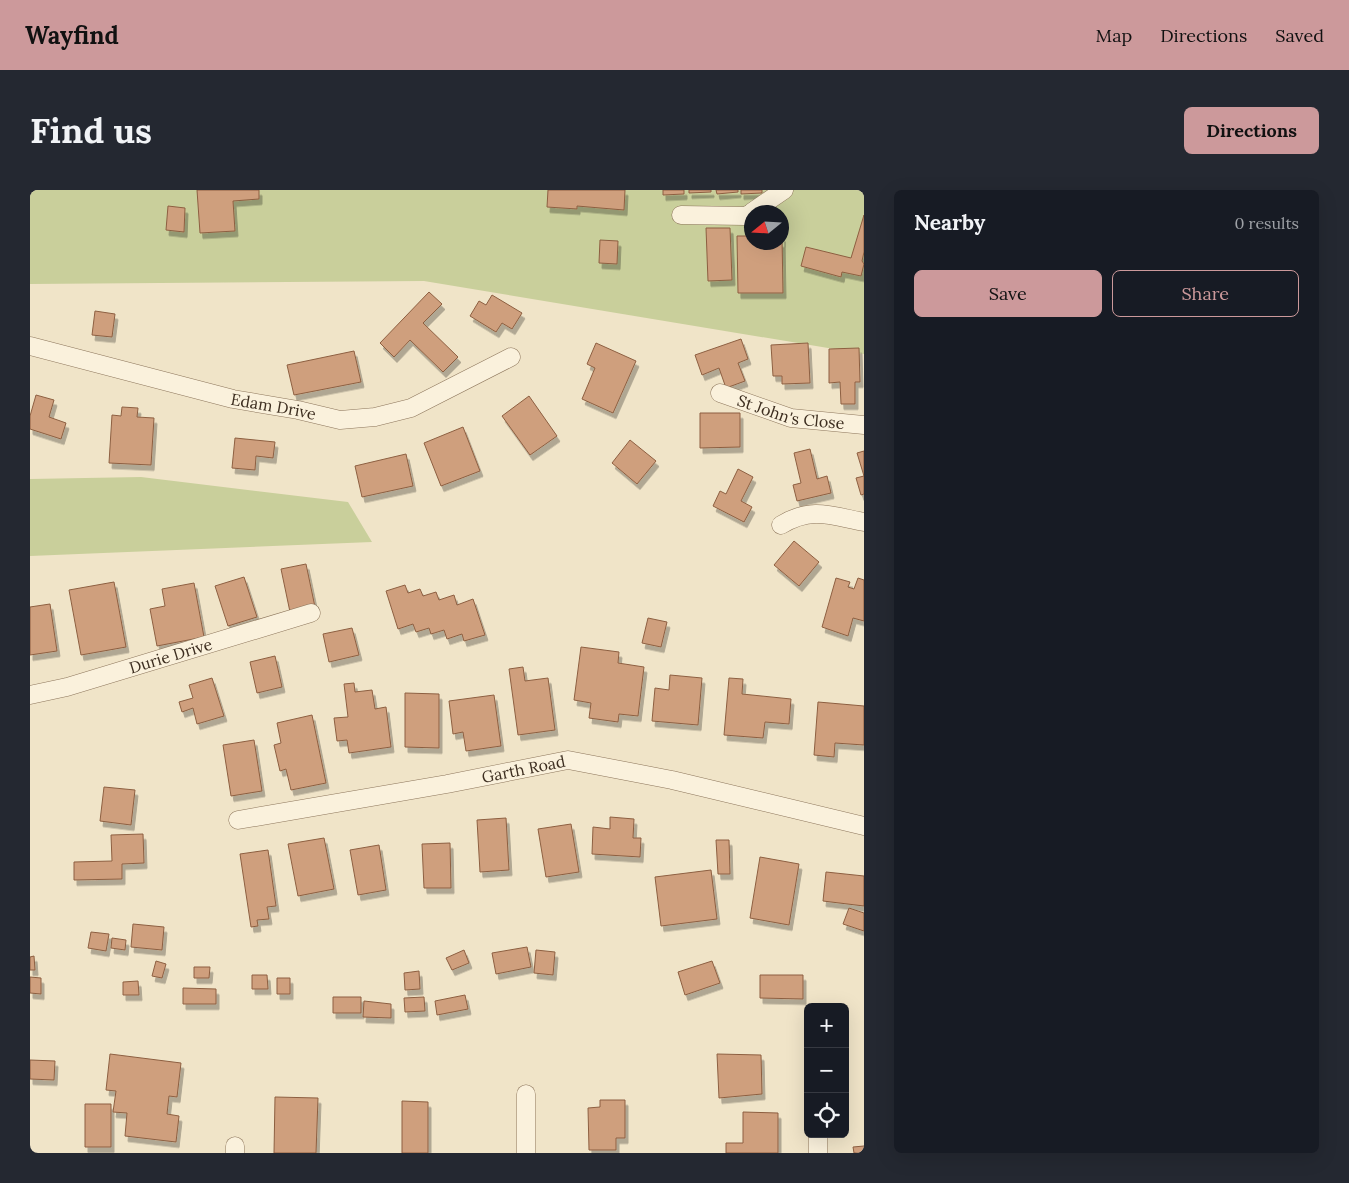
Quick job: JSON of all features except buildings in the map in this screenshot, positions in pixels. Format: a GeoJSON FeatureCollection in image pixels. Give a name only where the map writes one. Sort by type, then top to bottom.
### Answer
{"type":"FeatureCollection","features":[{"type":"Feature","properties":{"kind":"street"},"geometry":{"type":"LineString","coordinates":[[763,205],[784,190]]}},
{"type":"Feature","properties":{"kind":"street"},"geometry":{"type":"LineString","coordinates":[[682,214],[744,216]]}},
{"type":"Feature","properties":{"kind":"street","name":"Edam Drive"},"geometry":{"type":"LineString","coordinates":[[30,346],[233,399],[298,410],[340,420],[375,417],[411,408],[511,357]]}},
{"type":"Feature","properties":{"kind":"street","name":"St John's Close"},"geometry":{"type":"LineString","coordinates":[[720,393],[791,418],[864,425]]}},
{"type":"Feature","properties":{"kind":"street"},"geometry":{"type":"LineString","coordinates":[[781,525],[793,518],[812,513],[864,522]]}},
{"type":"Feature","properties":{"kind":"street","name":"Durie Drive"},"geometry":{"type":"LineString","coordinates":[[30,695],[67,687],[311,613]]}},
{"type":"Feature","properties":{"kind":"street","name":"Garth Road"},"geometry":{"type":"LineString","coordinates":[[238,820],[447,784],[568,760],[672,780],[864,826]]}},
{"type":"Feature","properties":{"kind":"street"},"geometry":{"type":"LineString","coordinates":[[526,1094],[526,1153]]}},
{"type":"Feature","properties":{"kind":"street"},"geometry":{"type":"LineString","coordinates":[[818,1138],[818,1153]]}},
{"type":"Feature","properties":{"kind":"green space"},"geometry":{"type":"Polygon","coordinates":[[[30,190],[864,190],[864,354],[424,281],[30,284],[30,190]]]}},
{"type":"Feature","properties":{"kind":"green space"},"geometry":{"type":"Polygon","coordinates":[[[141,477],[348,502],[372,542],[30,556],[30,479],[141,477]]]}}]}
